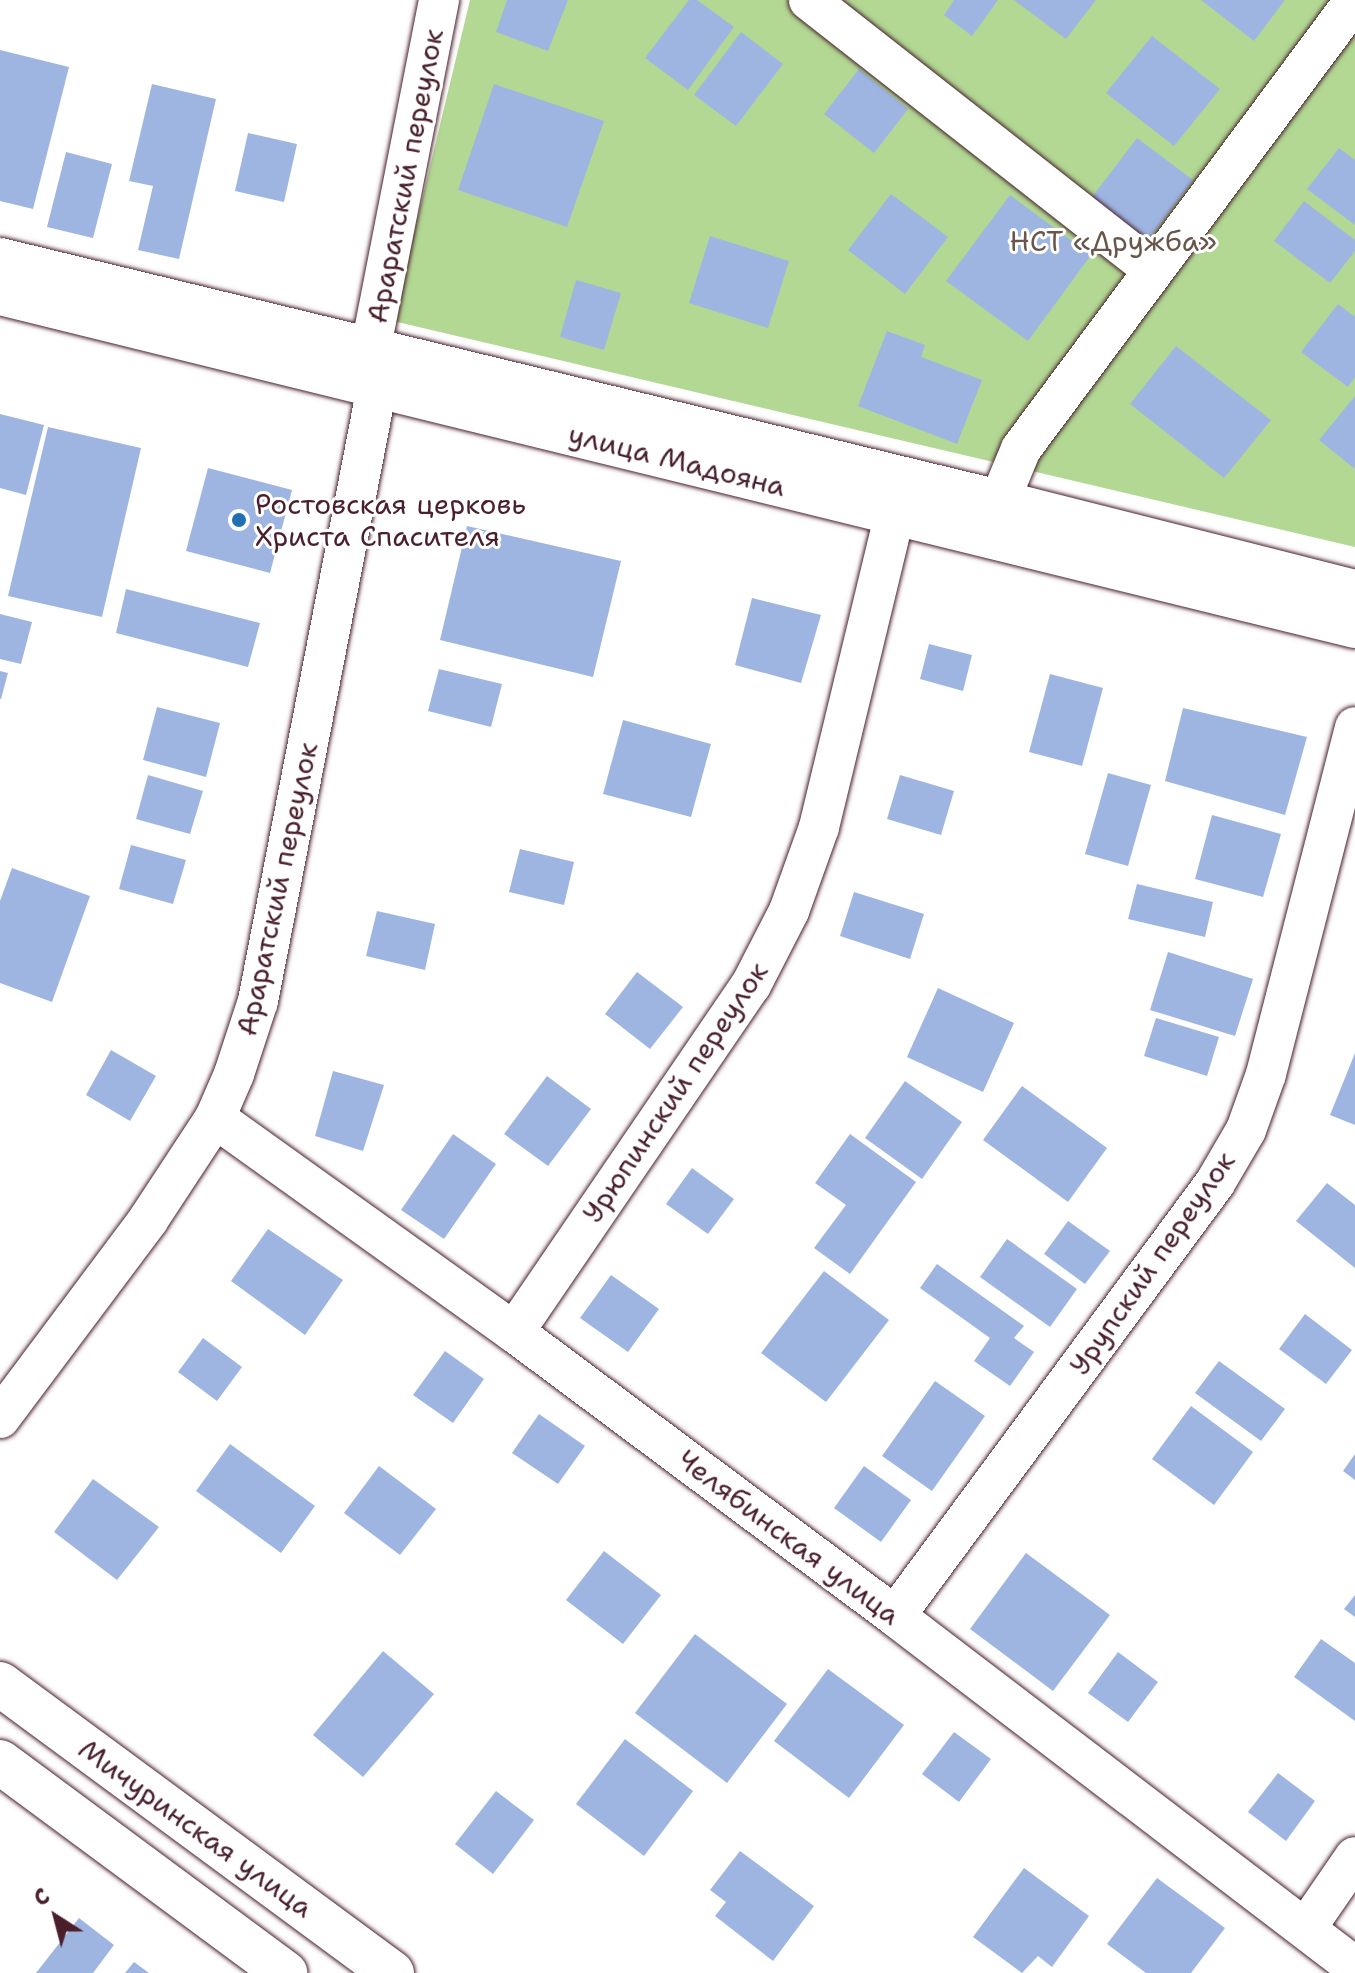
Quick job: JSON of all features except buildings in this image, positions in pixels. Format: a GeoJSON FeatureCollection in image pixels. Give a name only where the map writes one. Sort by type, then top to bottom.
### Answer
{"type":"FeatureCollection","features":[{"type":"Feature","properties":{"kind":"main road","name":"улица Мадояна"},"geometry":{"type":"LineString","coordinates":[[0,260],[374,369],[895,514],[987,533],[1355,626]]}},
{"type":"Feature","properties":{"kind":"main road","name":"улица Мадояна"},"geometry":{"type":"LineString","coordinates":[[0,293],[999,502],[1355,592]]}},
{"type":"Feature","properties":{"kind":"main road","name":"Мичуринская улица"},"geometry":{"type":"LineString","coordinates":[[0,1684],[392,1973]]}},
{"type":"Feature","properties":{"kind":"main road"},"geometry":{"type":"LineString","coordinates":[[0,1762],[285,1973]]}},
{"type":"Feature","properties":{"kind":"street","name":"Араратский переулок"},"geometry":{"type":"LineString","coordinates":[[0,1418],[148,1220],[215,1118],[258,1001],[439,0]]}},
{"type":"Feature","properties":{"kind":"street"},"geometry":{"type":"LineString","coordinates":[[809,0],[1152,269]]}},
{"type":"Feature","properties":{"kind":"street"},"geometry":{"type":"LineString","coordinates":[[999,502],[1021,449],[1355,0]]}},
{"type":"Feature","properties":{"kind":"street","name":"Урюпинский переулок"},"geometry":{"type":"LineString","coordinates":[[514,1332],[751,985],[789,911],[819,827],[895,514]]}},
{"type":"Feature","properties":{"kind":"street","name":"Урупский переулок"},"geometry":{"type":"LineString","coordinates":[[895,1616],[1215,1183],[1246,1130],[1266,1074],[1355,727]]}},
{"type":"Feature","properties":{"kind":"street","name":"Челябинская улица"},"geometry":{"type":"LineString","coordinates":[[215,1118],[514,1332],[895,1616],[1355,1967]]}},
{"type":"Feature","properties":{"kind":"street"},"geometry":{"type":"LineString","coordinates":[[1306,1928],[1355,1857]]}},
{"type":"Feature","properties":{"kind":"green space","name":"НСТ «Дружба»"},"geometry":{"type":"Polygon","coordinates":[[[470,0],[1355,0],[1355,547],[393,321],[470,0]]]}},
{"type":"Feature","properties":{"kind":"place","name":"Ростовская церковь Христа Спасителя"},"geometry":{"type":"Point","coordinates":[239,520]}}]}
